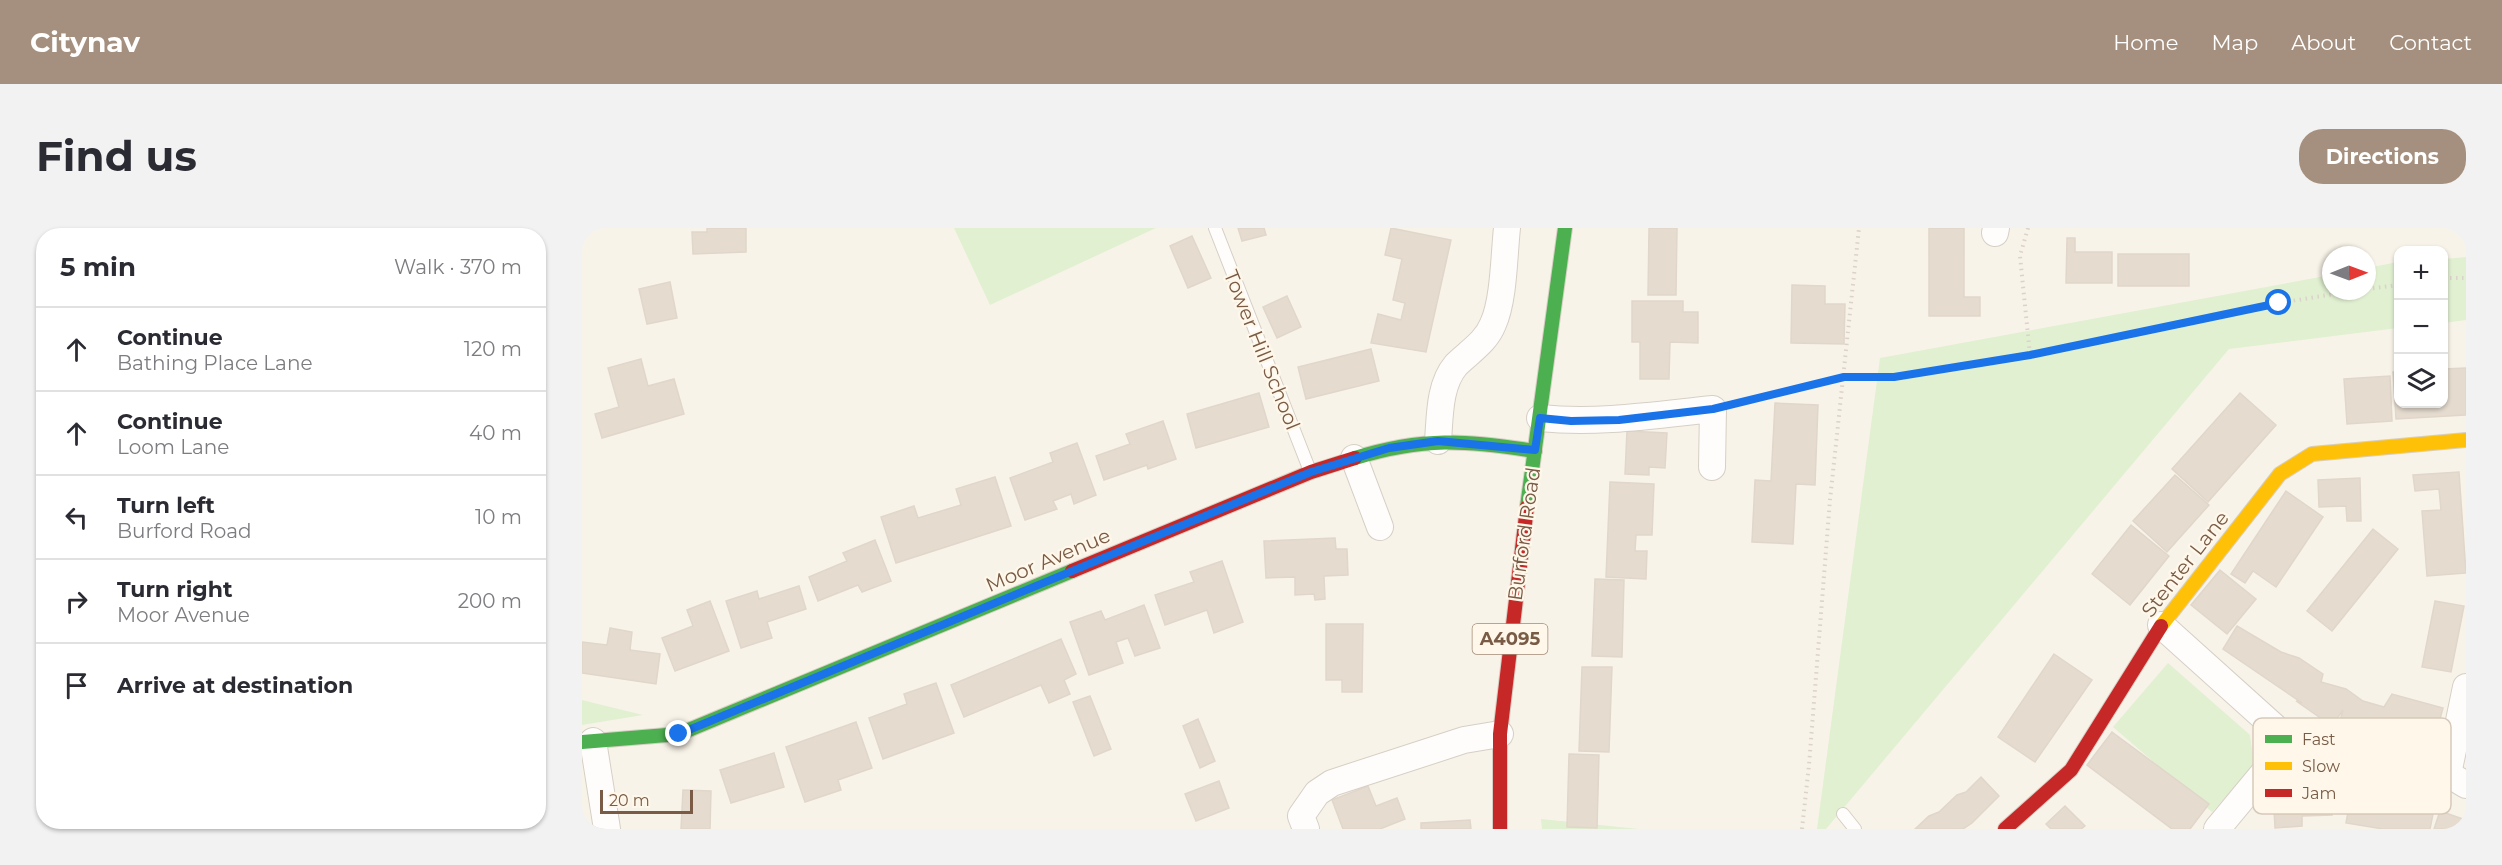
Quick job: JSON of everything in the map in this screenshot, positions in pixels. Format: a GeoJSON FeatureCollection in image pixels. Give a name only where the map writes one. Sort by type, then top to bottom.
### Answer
{"type":"FeatureCollection","features":[{"type":"Feature","properties":{"kind":"street"},"geometry":{"type":"LineString","coordinates":[[1438,441],[1446,381],[1455,367],[1486,337],[1498,312],[1507,228]]}},
{"type":"Feature","properties":{"kind":"street","name":"Burford Road"},"geometry":{"type":"LineString","coordinates":[[1500,829],[1500,734],[1517,579],[1565,228]]}},
{"type":"Feature","properties":{"kind":"street"},"geometry":{"type":"LineString","coordinates":[[1540,418],[1571,421],[1619,420],[1713,409],[1712,467]]}},
{"type":"Feature","properties":{"kind":"street","name":"Stenter Lane"},"geometry":{"type":"LineString","coordinates":[[2004,829],[2071,770],[2161,625],[2280,474],[2312,454],[2466,440]]}},
{"type":"Feature","properties":{"kind":"street","name":"Moor Avenue"},"geometry":{"type":"LineString","coordinates":[[587,742],[679,734],[1311,472],[1354,458],[1389,448],[1438,441],[1535,450]]}},
{"type":"Feature","properties":{"kind":"street"},"geometry":{"type":"LineString","coordinates":[[1354,458],[1380,527]]}},
{"type":"Feature","properties":{"kind":"street"},"geometry":{"type":"LineString","coordinates":[[2161,625],[2264,718]]}},
{"type":"Feature","properties":{"kind":"street"},"geometry":{"type":"LineString","coordinates":[[2457,780],[2466,687]]}},
{"type":"Feature","properties":{"kind":"street"},"geometry":{"type":"LineString","coordinates":[[1306,829],[1301,816],[1317,793],[1332,783],[1464,740],[1500,734]]}},
{"type":"Feature","properties":{"kind":"street"},"geometry":{"type":"LineString","coordinates":[[587,742],[607,829]]}},
{"type":"Feature","properties":{"kind":"street"},"geometry":{"type":"LineString","coordinates":[[2217,829],[2253,786]]}},
{"type":"Feature","properties":{"kind":"lane","name":"Tower Hill School"},"geometry":{"type":"LineString","coordinates":[[1215,228],[1311,472]]}},
{"type":"Feature","properties":{"kind":"lane"},"geometry":{"type":"LineString","coordinates":[[1843,814],[1854,829]]}},
{"type":"Feature","properties":{"kind":"path"},"geometry":{"type":"LineString","coordinates":[[1802,829],[1830,500],[1859,228]]}},
{"type":"Feature","properties":{"kind":"path"},"geometry":{"type":"LineString","coordinates":[[2028,228],[2020,256],[2030,355]]}},
{"type":"Feature","properties":{"kind":"path"},"geometry":{"type":"LineString","coordinates":[[2448,278],[2466,278]]}},
{"type":"Feature","properties":{"kind":"path"},"geometry":{"type":"LineString","coordinates":[[2376,288],[2394,286]]}},
{"type":"Feature","properties":{"kind":"path"},"geometry":{"type":"LineString","coordinates":[[1713,409],[1844,377],[1894,377],[2030,355],[2322,296]]}},
{"type":"Feature","properties":{"kind":"green space"},"geometry":{"type":"Polygon","coordinates":[[[954,228],[1156,228],[990,305],[954,228]]]}},
{"type":"Feature","properties":{"kind":"green space"},"geometry":{"type":"Polygon","coordinates":[[[2466,257],[2466,320],[2448,322],[2448,259],[2466,257]]]}},
{"type":"Feature","properties":{"kind":"green space"},"geometry":{"type":"Polygon","coordinates":[[[2394,263],[2394,328],[2229,349],[1826,829],[1817,829],[1880,358],[2322,277],[2322,300],[2376,300],[2376,266],[2394,263]]]}},
{"type":"Feature","properties":{"kind":"green space"},"geometry":{"type":"Polygon","coordinates":[[[2168,663],[2250,735],[2253,766],[2212,812],[2113,727],[2168,663]]]}},
{"type":"Feature","properties":{"kind":"green space"},"geometry":{"type":"Polygon","coordinates":[[[582,700],[643,715],[582,725],[582,700]]]}},
{"type":"Feature","properties":{"kind":"green space"},"geometry":{"type":"Polygon","coordinates":[[[1541,819],[1639,829],[1542,829],[1541,819]]]}},
{"type":"Feature","properties":{"kind":"building"},"geometry":{"type":"Polygon","coordinates":[[[707,228],[746,228],[746,252],[693,254],[692,232],[707,232],[707,228]]]}},
{"type":"Feature","properties":{"kind":"building"},"geometry":{"type":"Polygon","coordinates":[[[1238,228],[1264,228],[1266,235],[1242,241],[1238,228]]]}},
{"type":"Feature","properties":{"kind":"building"},"geometry":{"type":"Polygon","coordinates":[[[1391,228],[1451,240],[1426,352],[1371,343],[1378,314],[1401,320],[1405,303],[1393,300],[1402,259],[1385,255],[1391,228]]]}},
{"type":"Feature","properties":{"kind":"building"},"geometry":{"type":"Polygon","coordinates":[[[1649,228],[1677,228],[1676,295],[1648,295],[1649,228]]]}},
{"type":"Feature","properties":{"kind":"building"},"geometry":{"type":"Polygon","coordinates":[[[1929,228],[1964,228],[1964,297],[1980,297],[1980,316],[1929,316],[1929,228]]]}},
{"type":"Feature","properties":{"kind":"building"},"geometry":{"type":"Polygon","coordinates":[[[1192,236],[1211,278],[1188,288],[1170,246],[1192,236]]]}},
{"type":"Feature","properties":{"kind":"building"},"geometry":{"type":"Polygon","coordinates":[[[2067,238],[2075,238],[2075,252],[2112,252],[2112,283],[2066,283],[2067,238]]]}},
{"type":"Feature","properties":{"kind":"building"},"geometry":{"type":"Polygon","coordinates":[[[2118,254],[2189,254],[2189,286],[2118,286],[2118,254]]]}},
{"type":"Feature","properties":{"kind":"building"},"geometry":{"type":"Polygon","coordinates":[[[670,282],[677,318],[647,324],[639,289],[670,282]]]}},
{"type":"Feature","properties":{"kind":"building"},"geometry":{"type":"Polygon","coordinates":[[[1792,285],[1825,286],[1825,304],[1845,304],[1844,344],[1791,343],[1792,285]]]}},
{"type":"Feature","properties":{"kind":"building"},"geometry":{"type":"Polygon","coordinates":[[[1287,296],[1301,327],[1277,338],[1263,307],[1287,296]]]}},
{"type":"Feature","properties":{"kind":"building"},"geometry":{"type":"Polygon","coordinates":[[[1632,301],[1683,301],[1683,312],[1698,312],[1698,343],[1670,342],[1669,379],[1640,379],[1640,342],[1632,342],[1632,301]]]}},
{"type":"Feature","properties":{"kind":"building"},"geometry":{"type":"Polygon","coordinates":[[[1371,349],[1379,381],[1306,399],[1298,367],[1371,349]]]}},
{"type":"Feature","properties":{"kind":"building"},"geometry":{"type":"Polygon","coordinates":[[[641,359],[648,386],[674,379],[684,414],[602,438],[595,414],[619,407],[608,368],[641,359]]]}},
{"type":"Feature","properties":{"kind":"building"},"geometry":{"type":"Polygon","coordinates":[[[2466,368],[2466,415],[2396,419],[2395,408],[2448,408],[2448,369],[2466,368]]]}},
{"type":"Feature","properties":{"kind":"building"},"geometry":{"type":"Polygon","coordinates":[[[2390,376],[2392,421],[2347,424],[2344,379],[2390,376]]]}},
{"type":"Feature","properties":{"kind":"building"},"geometry":{"type":"Polygon","coordinates":[[[1259,393],[1269,427],[1196,448],[1187,414],[1259,393]]]}},
{"type":"Feature","properties":{"kind":"building"},"geometry":{"type":"Polygon","coordinates":[[[2240,393],[2276,425],[2208,502],[2172,469],[2240,393]]]}},
{"type":"Feature","properties":{"kind":"building"},"geometry":{"type":"Polygon","coordinates":[[[1775,403],[1818,405],[1815,485],[1796,484],[1793,544],[1752,542],[1755,480],[1771,481],[1775,403]]]}},
{"type":"Feature","properties":{"kind":"building"},"geometry":{"type":"Polygon","coordinates":[[[1163,421],[1176,459],[1148,469],[1147,465],[1104,480],[1096,456],[1130,444],[1126,434],[1163,421]]]}},
{"type":"Feature","properties":{"kind":"building"},"geometry":{"type":"Polygon","coordinates":[[[1627,431],[1667,433],[1665,468],[1649,467],[1649,475],[1625,474],[1627,431]]]}},
{"type":"Feature","properties":{"kind":"building"},"geometry":{"type":"Polygon","coordinates":[[[1077,443],[1096,495],[1074,504],[1071,494],[1053,501],[1057,509],[1025,520],[1010,478],[1053,462],[1050,453],[1077,443]]]}},
{"type":"Feature","properties":{"kind":"building"},"geometry":{"type":"Polygon","coordinates":[[[2459,472],[2466,573],[2427,576],[2422,511],[2441,510],[2439,489],[2415,491],[2413,475],[2459,472]]]}},
{"type":"Feature","properties":{"kind":"building"},"geometry":{"type":"Polygon","coordinates":[[[2175,475],[2209,505],[2167,552],[2133,521],[2175,475]]]}},
{"type":"Feature","properties":{"kind":"building"},"geometry":{"type":"Polygon","coordinates":[[[995,477],[1011,526],[896,563],[881,517],[914,506],[918,518],[961,505],[956,489],[995,477]]]}},
{"type":"Feature","properties":{"kind":"building"},"geometry":{"type":"Polygon","coordinates":[[[2360,478],[2361,521],[2347,521],[2346,506],[2319,507],[2318,480],[2360,478]]]}},
{"type":"Feature","properties":{"kind":"building"},"geometry":{"type":"Polygon","coordinates":[[[1610,482],[1654,484],[1652,535],[1636,535],[1635,551],[1647,551],[1646,579],[1606,577],[1610,482]]]}},
{"type":"Feature","properties":{"kind":"building"},"geometry":{"type":"Polygon","coordinates":[[[2286,491],[2323,517],[2276,587],[2253,571],[2245,583],[2231,574],[2286,491]]]}},
{"type":"Feature","properties":{"kind":"building"},"geometry":{"type":"Polygon","coordinates":[[[2131,525],[2169,556],[2130,605],[2092,574],[2131,525]]]}},
{"type":"Feature","properties":{"kind":"building"},"geometry":{"type":"Polygon","coordinates":[[[2373,529],[2398,549],[2332,631],[2307,611],[2373,529]]]}},
{"type":"Feature","properties":{"kind":"building"},"geometry":{"type":"Polygon","coordinates":[[[1335,538],[1336,549],[1347,549],[1348,575],[1324,576],[1325,599],[1315,600],[1314,594],[1295,595],[1295,577],[1266,578],[1264,541],[1335,538]]]}},
{"type":"Feature","properties":{"kind":"building"},"geometry":{"type":"Polygon","coordinates":[[[875,540],[891,581],[862,592],[858,585],[818,601],[809,577],[847,561],[843,553],[875,540]]]}},
{"type":"Feature","properties":{"kind":"building"},"geometry":{"type":"Polygon","coordinates":[[[1222,561],[1243,622],[1214,633],[1207,610],[1165,625],[1155,595],[1194,582],[1190,572],[1222,561]]]}},
{"type":"Feature","properties":{"kind":"building"},"geometry":{"type":"Polygon","coordinates":[[[2220,570],[2256,599],[2227,634],[2191,605],[2220,570]]]}},
{"type":"Feature","properties":{"kind":"building"},"geometry":{"type":"Polygon","coordinates":[[[1595,579],[1624,580],[1622,657],[1592,656],[1595,579]]]}},
{"type":"Feature","properties":{"kind":"building"},"geometry":{"type":"Polygon","coordinates":[[[799,586],[806,609],[767,622],[772,638],[741,648],[726,601],[757,591],[759,599],[799,586]]]}},
{"type":"Feature","properties":{"kind":"building"},"geometry":{"type":"Polygon","coordinates":[[[710,601],[729,651],[675,671],[662,638],[693,626],[687,610],[710,601]]]}},
{"type":"Feature","properties":{"kind":"building"},"geometry":{"type":"Polygon","coordinates":[[[2435,601],[2464,606],[2451,672],[2422,667],[2435,601]]]}},
{"type":"Feature","properties":{"kind":"building"},"geometry":{"type":"Polygon","coordinates":[[[1144,605],[1160,648],[1135,656],[1128,638],[1116,642],[1123,663],[1089,675],[1070,622],[1101,611],[1105,620],[1144,605]]]}},
{"type":"Feature","properties":{"kind":"building"},"geometry":{"type":"Polygon","coordinates":[[[1326,624],[1363,624],[1362,692],[1342,692],[1342,680],[1326,680],[1326,624]]]}},
{"type":"Feature","properties":{"kind":"building"},"geometry":{"type":"Polygon","coordinates":[[[2237,626],[2281,652],[2299,658],[2323,674],[2321,682],[2346,689],[2363,701],[2384,707],[2392,694],[2443,708],[2440,718],[2341,718],[2343,710],[2338,718],[2320,718],[2223,649],[2237,626]]]}},
{"type":"Feature","properties":{"kind":"building"},"geometry":{"type":"Polygon","coordinates":[[[610,628],[632,632],[630,650],[660,654],[656,684],[582,673],[582,642],[607,645],[610,628]]]}},
{"type":"Feature","properties":{"kind":"building"},"geometry":{"type":"Polygon","coordinates":[[[1061,639],[1076,674],[1064,680],[1070,694],[1049,703],[1041,685],[964,717],[951,685],[1061,639]]]}},
{"type":"Feature","properties":{"kind":"building"},"geometry":{"type":"Polygon","coordinates":[[[2054,654],[2092,680],[2035,762],[1998,737],[2054,654]]]}},
{"type":"Feature","properties":{"kind":"building"},"geometry":{"type":"Polygon","coordinates":[[[1582,667],[1612,667],[1609,752],[1579,751],[1582,667]]]}},
{"type":"Feature","properties":{"kind":"building"},"geometry":{"type":"Polygon","coordinates":[[[936,683],[954,733],[883,759],[869,718],[907,704],[904,694],[936,683]]]}},
{"type":"Feature","properties":{"kind":"building"},"geometry":{"type":"Polygon","coordinates":[[[1090,696],[1111,749],[1094,756],[1073,702],[1090,696]]]}},
{"type":"Feature","properties":{"kind":"building"},"geometry":{"type":"Polygon","coordinates":[[[1198,719],[1215,761],[1200,768],[1183,726],[1198,719]]]}},
{"type":"Feature","properties":{"kind":"building"},"geometry":{"type":"Polygon","coordinates":[[[856,722],[872,768],[838,780],[841,790],[805,802],[786,747],[856,722]]]}},
{"type":"Feature","properties":{"kind":"building"},"geometry":{"type":"Polygon","coordinates":[[[2112,732],[2209,804],[2190,829],[2172,829],[2087,765],[2112,732]]]}},
{"type":"Feature","properties":{"kind":"building"},"geometry":{"type":"Polygon","coordinates":[[[774,753],[784,787],[731,803],[720,770],[774,753]]]}},
{"type":"Feature","properties":{"kind":"building"},"geometry":{"type":"Polygon","coordinates":[[[1569,754],[1599,755],[1597,828],[1567,827],[1569,754]]]}},
{"type":"Feature","properties":{"kind":"building"},"geometry":{"type":"Polygon","coordinates":[[[1981,777],[1999,796],[1972,823],[1963,829],[1915,829],[1929,816],[1939,812],[1957,795],[1966,792],[1981,777]]]}},
{"type":"Feature","properties":{"kind":"building"},"geometry":{"type":"Polygon","coordinates":[[[1219,781],[1229,808],[1196,821],[1185,794],[1219,781]]]}},
{"type":"Feature","properties":{"kind":"building"},"geometry":{"type":"Polygon","coordinates":[[[1368,786],[1376,806],[1397,798],[1405,819],[1380,829],[1343,829],[1332,800],[1368,786]]]}},
{"type":"Feature","properties":{"kind":"building"},"geometry":{"type":"Polygon","coordinates":[[[683,790],[711,791],[710,829],[681,829],[683,790]]]}},
{"type":"Feature","properties":{"kind":"building"},"geometry":{"type":"Polygon","coordinates":[[[2065,806],[2085,826],[2081,829],[2051,829],[2046,824],[2065,806]]]}},
{"type":"Feature","properties":{"kind":"building"},"geometry":{"type":"Polygon","coordinates":[[[2274,814],[2332,814],[2302,816],[2302,826],[2275,828],[2274,814]]]}},
{"type":"Feature","properties":{"kind":"building"},"geometry":{"type":"Polygon","coordinates":[[[2348,814],[2433,814],[2430,829],[2383,829],[2346,823],[2348,814]]]}},
{"type":"Feature","properties":{"kind":"building"},"geometry":{"type":"Polygon","coordinates":[[[2439,814],[2449,814],[2466,820],[2466,829],[2434,829],[2439,814]]]}},
{"type":"Feature","properties":{"kind":"building"},"geometry":{"type":"Polygon","coordinates":[[[1470,820],[1471,829],[1421,829],[1421,823],[1470,820]]]}},
{"type":"Feature","properties":{"kind":"traffic: fast"},"geometry":{"type":"LineString","coordinates":[[1527,507],[1565,228]]}},
{"type":"Feature","properties":{"kind":"traffic: fast"},"geometry":{"type":"LineString","coordinates":[[1355,458],[1402,446],[1445,442],[1487,444],[1535,451]]}},
{"type":"Feature","properties":{"kind":"traffic: fast"},"geometry":{"type":"LineString","coordinates":[[582,742],[679,734],[1072,571]]}},
{"type":"Feature","properties":{"kind":"traffic: slow"},"geometry":{"type":"LineString","coordinates":[[2161,626],[2280,474],[2312,454],[2466,440]]}},
{"type":"Feature","properties":{"kind":"traffic: jam"},"geometry":{"type":"LineString","coordinates":[[1072,571],[1311,472],[1355,458]]}},
{"type":"Feature","properties":{"kind":"traffic: jam"},"geometry":{"type":"LineString","coordinates":[[1500,829],[1500,734],[1527,507]]}},
{"type":"Feature","properties":{"kind":"traffic: jam"},"geometry":{"type":"LineString","coordinates":[[2005,829],[2071,770],[2161,626]]}},
{"type":"Feature","properties":{"kind":"route"},"geometry":{"type":"LineString","coordinates":[[679,734],[1311,472],[1389,448],[1438,441],[1535,450],[1540,418],[1571,421],[1619,420],[1713,409],[1844,377],[1894,377],[2030,355],[2279,303]]}}]}
